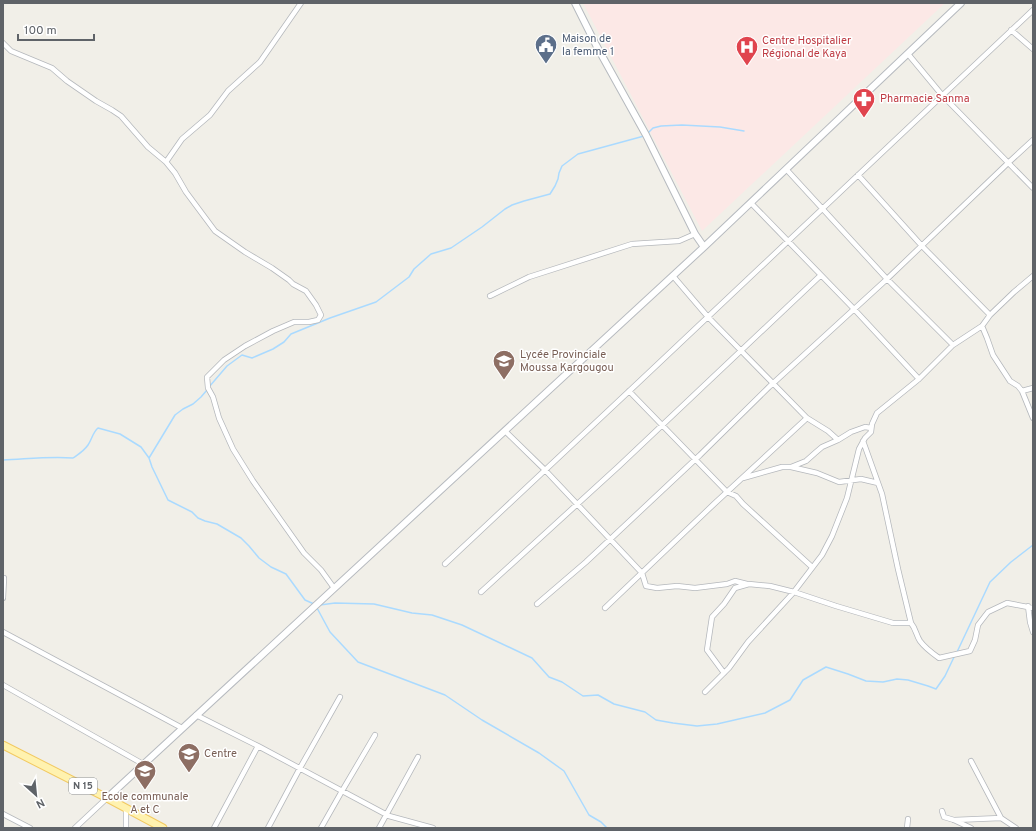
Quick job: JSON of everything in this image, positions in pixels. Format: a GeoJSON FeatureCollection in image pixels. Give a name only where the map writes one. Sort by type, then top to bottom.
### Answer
{"type":"FeatureCollection","features":[{"type":"Feature","properties":{"kind":"main road"},"geometry":{"type":"LineString","coordinates":[[575,3],[596,45],[646,135],[695,234],[704,247]]}},
{"type":"Feature","properties":{"kind":"main road"},"geometry":{"type":"LineString","coordinates":[[107,798],[673,276],[961,3]]}},
{"type":"Feature","properties":{"kind":"main road","name":"N 15"},"geometry":{"type":"LineString","coordinates":[[3,745],[163,828]]}},
{"type":"Feature","properties":{"kind":"street"},"geometry":{"type":"LineString","coordinates":[[166,162],[182,139],[210,115],[228,91],[260,62],[301,3]]}},
{"type":"Feature","properties":{"kind":"street"},"geometry":{"type":"LineString","coordinates":[[445,564],[1033,10]]}},
{"type":"Feature","properties":{"kind":"street"},"geometry":{"type":"LineString","coordinates":[[1011,30],[1033,49]]}},
{"type":"Feature","properties":{"kind":"street"},"geometry":{"type":"LineString","coordinates":[[3,43],[11,51],[52,68],[96,102],[121,116],[148,147],[166,162],[175,173],[186,192],[215,231],[245,252],[272,268],[293,284],[306,291],[318,309],[321,315],[318,320],[309,322],[294,322],[273,330],[224,360],[207,377],[208,388],[213,397],[219,418],[233,449],[253,481],[304,552],[321,570],[334,588]]}},
{"type":"Feature","properties":{"kind":"street"},"geometry":{"type":"LineString","coordinates":[[908,54],[942,95],[1033,188]]}},
{"type":"Feature","properties":{"kind":"street"},"geometry":{"type":"LineString","coordinates":[[537,604],[586,562],[696,460],[773,383],[888,279],[1008,162],[1033,140]]}},
{"type":"Feature","properties":{"kind":"street"},"geometry":{"type":"LineString","coordinates":[[786,169],[888,279],[953,345]]}},
{"type":"Feature","properties":{"kind":"street"},"geometry":{"type":"LineString","coordinates":[[858,175],[922,246],[990,315]]}},
{"type":"Feature","properties":{"kind":"street"},"geometry":{"type":"LineString","coordinates":[[751,203],[854,309],[919,379]]}},
{"type":"Feature","properties":{"kind":"street"},"geometry":{"type":"LineString","coordinates":[[490,296],[529,277],[632,244],[679,241],[695,234]]}},
{"type":"Feature","properties":{"kind":"street"},"geometry":{"type":"LineString","coordinates":[[481,592],[662,425],[821,275]]}},
{"type":"Feature","properties":{"kind":"street"},"geometry":{"type":"LineString","coordinates":[[673,276],[708,317],[807,418],[828,431],[838,440]]}},
{"type":"Feature","properties":{"kind":"street"},"geometry":{"type":"LineString","coordinates":[[705,692],[729,668],[748,642],[794,592],[822,555],[832,536],[847,498],[859,449],[863,441],[871,432],[872,424],[877,412],[919,379],[953,345],[982,326],[990,315],[1033,276]]}},
{"type":"Feature","properties":{"kind":"street"},"geometry":{"type":"LineString","coordinates":[[982,326],[993,355],[1010,381],[1022,390],[1033,418]]}},
{"type":"Feature","properties":{"kind":"street"},"geometry":{"type":"LineString","coordinates":[[1022,390],[1033,388]]}},
{"type":"Feature","properties":{"kind":"street"},"geometry":{"type":"LineString","coordinates":[[629,391],[727,492],[736,496],[812,567]]}},
{"type":"Feature","properties":{"kind":"street"},"geometry":{"type":"LineString","coordinates":[[605,608],[807,418]]}},
{"type":"Feature","properties":{"kind":"street"},"geometry":{"type":"LineString","coordinates":[[742,478],[791,467],[806,461],[822,447],[851,432],[865,427],[872,428]]}},
{"type":"Feature","properties":{"kind":"street"},"geometry":{"type":"LineString","coordinates":[[505,431],[545,470],[642,573],[646,586],[656,588],[677,586],[695,588],[727,584],[735,581],[770,586],[794,592],[893,624],[911,623]]}},
{"type":"Feature","properties":{"kind":"street"},"geometry":{"type":"LineString","coordinates":[[863,441],[882,494],[911,623],[925,647],[939,658],[970,651],[975,640],[978,625],[988,612],[1007,603],[1033,608]]}},
{"type":"Feature","properties":{"kind":"street"},"geometry":{"type":"LineString","coordinates":[[791,467],[839,482],[861,479],[878,483]]}},
{"type":"Feature","properties":{"kind":"street"},"geometry":{"type":"LineString","coordinates":[[3,598],[4,578]]}},
{"type":"Feature","properties":{"kind":"street"},"geometry":{"type":"LineString","coordinates":[[724,673],[707,650],[712,617],[724,604],[735,588],[749,584]]}},
{"type":"Feature","properties":{"kind":"street"},"geometry":{"type":"LineString","coordinates":[[1028,606],[1033,632]]}},
{"type":"Feature","properties":{"kind":"street"},"geometry":{"type":"LineString","coordinates":[[3,632],[182,728]]}},
{"type":"Feature","properties":{"kind":"street"},"geometry":{"type":"LineString","coordinates":[[3,684],[143,764]]}},
{"type":"Feature","properties":{"kind":"street"},"geometry":{"type":"LineString","coordinates":[[268,828],[340,697]]}},
{"type":"Feature","properties":{"kind":"street"},"geometry":{"type":"LineString","coordinates":[[196,715],[300,768],[386,815],[433,828]]}},
{"type":"Feature","properties":{"kind":"street"},"geometry":{"type":"LineString","coordinates":[[321,828],[375,735]]}},
{"type":"Feature","properties":{"kind":"street"},"geometry":{"type":"LineString","coordinates":[[214,828],[258,746]]}},
{"type":"Feature","properties":{"kind":"street"},"geometry":{"type":"LineString","coordinates":[[379,828],[418,757]]}},
{"type":"Feature","properties":{"kind":"street"},"geometry":{"type":"LineString","coordinates":[[971,761],[1002,818],[1016,828]]}},
{"type":"Feature","properties":{"kind":"street"},"geometry":{"type":"LineString","coordinates":[[75,828],[107,798]]}},
{"type":"Feature","properties":{"kind":"street"},"geometry":{"type":"LineString","coordinates":[[126,808],[126,828]]}},
{"type":"Feature","properties":{"kind":"street"},"geometry":{"type":"LineString","coordinates":[[942,811],[944,817],[970,828]]}},
{"type":"Feature","properties":{"kind":"street"},"geometry":{"type":"LineString","coordinates":[[3,814],[30,828]]}},
{"type":"Feature","properties":{"kind":"street"},"geometry":{"type":"LineString","coordinates":[[954,820],[1002,818]]}},
{"type":"Feature","properties":{"kind":"street"},"geometry":{"type":"LineString","coordinates":[[907,828],[908,819]]}},
{"type":"Feature","properties":{"kind":"shaded area","name":"Centre Hospitalier Régional de Kaya"},"geometry":{"type":"Polygon","coordinates":[[[583,3],[945,3],[702,231],[583,3]]]}},
{"type":"Feature","properties":{"kind":"waterway"},"geometry":{"type":"LineString","coordinates":[[647,134],[653,128],[682,125],[720,127],[744,131]]}},
{"type":"Feature","properties":{"kind":"waterway"},"geometry":{"type":"LineString","coordinates":[[209,387],[227,366],[242,355],[252,358],[273,349],[284,342],[291,334],[330,318],[376,302],[409,277],[414,269],[431,254],[451,248],[512,205],[550,194],[555,186],[562,166],[578,154],[644,136]]}},
{"type":"Feature","properties":{"kind":"waterway"},"geometry":{"type":"LineString","coordinates":[[149,458],[175,415],[193,404],[207,390]]}},
{"type":"Feature","properties":{"kind":"waterway"},"geometry":{"type":"LineString","coordinates":[[3,460],[47,457],[73,458],[86,447],[98,428],[120,434],[141,447],[149,458],[168,500],[192,512],[198,518],[217,524],[241,538],[259,558],[271,567],[286,574],[305,600],[314,604]]}},
{"type":"Feature","properties":{"kind":"waterway"},"geometry":{"type":"LineString","coordinates":[[957,652],[990,582],[1011,562],[1033,545]]}},
{"type":"Feature","properties":{"kind":"waterway"},"geometry":{"type":"LineString","coordinates":[[320,605],[335,603],[374,604],[412,613],[432,615],[462,625],[532,658],[549,677],[562,682],[583,696],[598,695],[614,704],[645,712],[656,720],[697,726],[717,724],[765,713],[790,700],[803,680],[826,667],[866,681],[883,682],[897,679],[908,680],[936,689],[945,676],[955,655]]}},
{"type":"Feature","properties":{"kind":"waterway"},"geometry":{"type":"LineString","coordinates":[[317,608],[330,632],[358,662],[445,695],[482,720],[539,753],[564,771],[589,815],[601,822],[607,828]]}},
{"type":"Feature","properties":{"kind":"place","name":"Maison de la femme 1"},"geometry":{"type":"Point","coordinates":[546,64]}},
{"type":"Feature","properties":{"kind":"place","name":"Centre Hospitalier Régional de Kaya"},"geometry":{"type":"Point","coordinates":[747,66]}},
{"type":"Feature","properties":{"kind":"place","name":"Pharmacie Sanma"},"geometry":{"type":"Point","coordinates":[864,118]}},
{"type":"Feature","properties":{"kind":"place","name":"Lycée Provinciale Moussa Kargougou"},"geometry":{"type":"Point","coordinates":[504,380]}},
{"type":"Feature","properties":{"kind":"place","name":"Centre"},"geometry":{"type":"Point","coordinates":[189,774]}},
{"type":"Feature","properties":{"kind":"place","name":"Ecole communale A et C"},"geometry":{"type":"Point","coordinates":[145,790]}}]}
